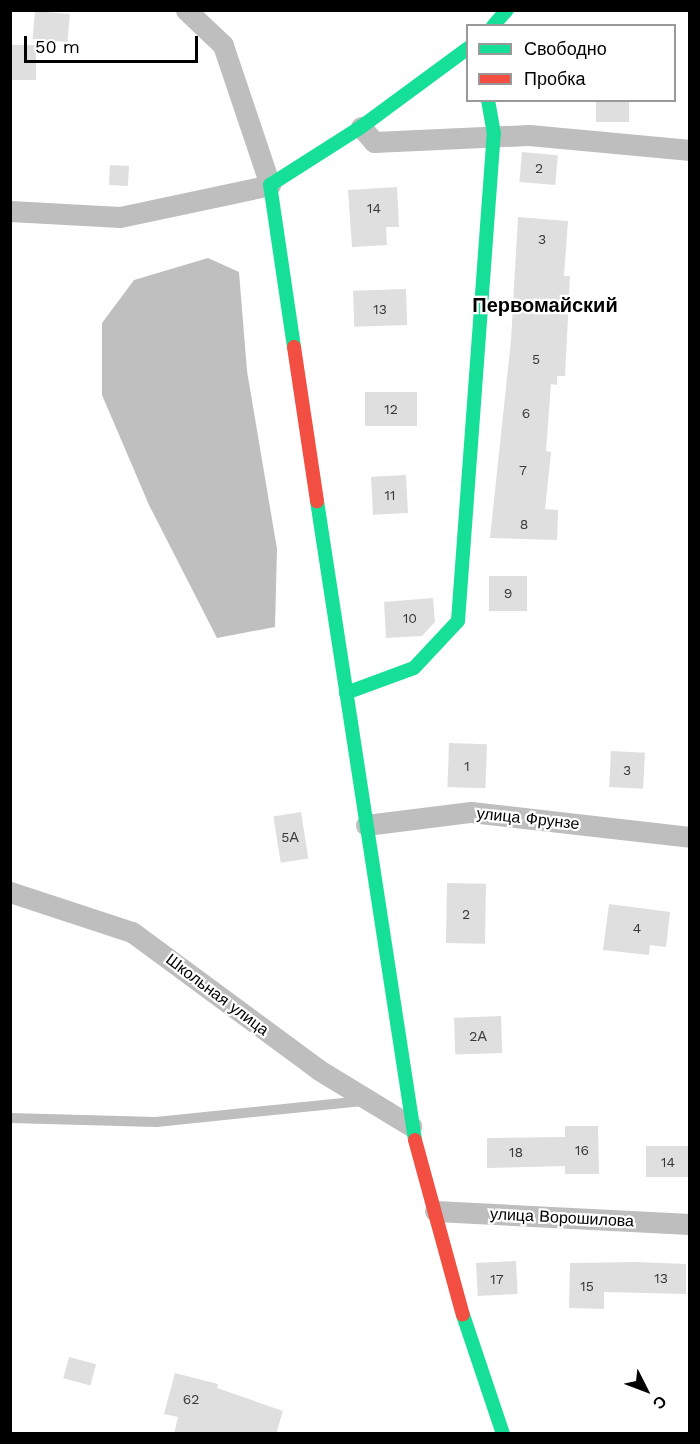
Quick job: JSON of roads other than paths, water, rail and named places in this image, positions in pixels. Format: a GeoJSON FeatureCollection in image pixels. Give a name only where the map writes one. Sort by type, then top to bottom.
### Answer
{"type":"FeatureCollection","features":[{"type":"Feature","properties":{"kind":"street"},"geometry":{"type":"LineString","coordinates":[[186,10],[223,45],[270,184],[411,1126],[457,1298],[503,1434]]}},
{"type":"Feature","properties":{"kind":"street"},"geometry":{"type":"LineString","coordinates":[[495,24],[507,10]]}},
{"type":"Feature","properties":{"kind":"street"},"geometry":{"type":"LineString","coordinates":[[10,211],[120,217],[270,184],[361,128],[466,49]]}},
{"type":"Feature","properties":{"kind":"street"},"geometry":{"type":"LineString","coordinates":[[346,693],[414,668],[458,621],[494,135],[488,102]]}},
{"type":"Feature","properties":{"kind":"street"},"geometry":{"type":"LineString","coordinates":[[361,128],[374,142],[494,135],[690,150]]}},
{"type":"Feature","properties":{"kind":"street","name":"улица Фрунзе"},"geometry":{"type":"LineString","coordinates":[[366,825],[471,812],[690,837]]}},
{"type":"Feature","properties":{"kind":"street","name":"Школьная улица"},"geometry":{"type":"LineString","coordinates":[[10,892],[132,932],[319,1070],[411,1126]]}},
{"type":"Feature","properties":{"kind":"street","name":"улица Ворошилова"},"geometry":{"type":"LineString","coordinates":[[435,1211],[690,1224]]}},
{"type":"Feature","properties":{"kind":"lane"},"geometry":{"type":"LineString","coordinates":[[10,1118],[156,1122],[369,1101]]}},
{"type":"Feature","properties":{"kind":"district","name":"Первомайский"},"geometry":{"type":"Point","coordinates":[545,305]}}]}
